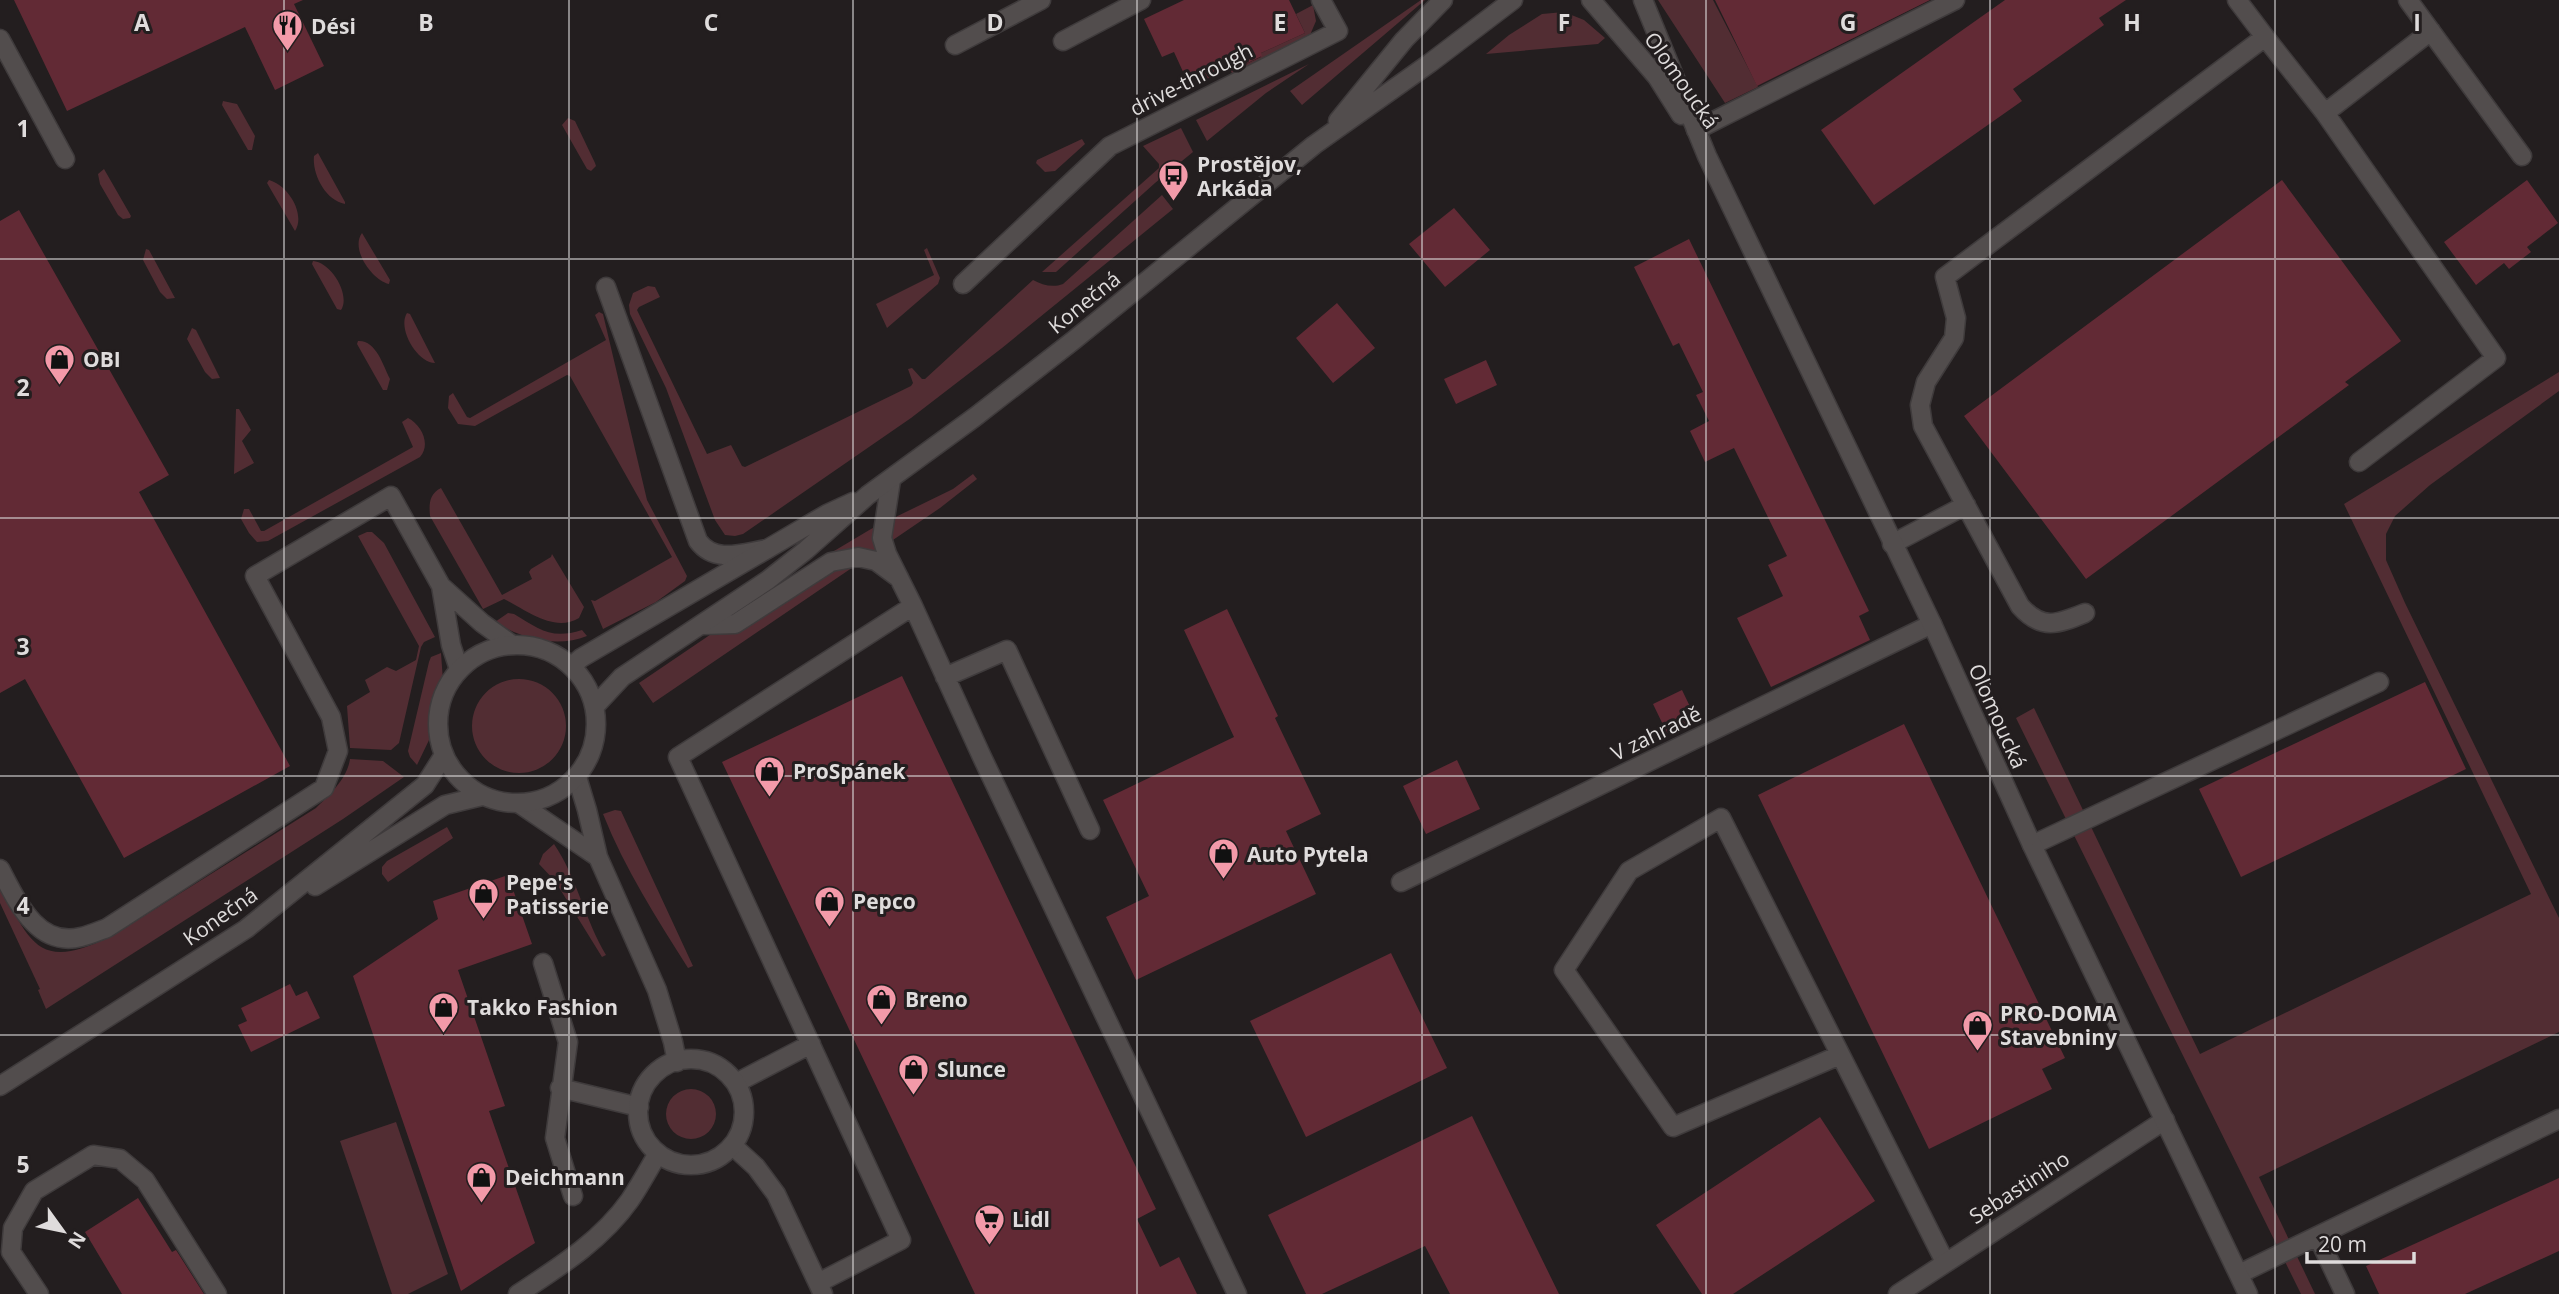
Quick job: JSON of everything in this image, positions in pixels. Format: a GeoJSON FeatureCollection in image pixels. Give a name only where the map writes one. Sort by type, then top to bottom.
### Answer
{"type":"FeatureCollection","features":[{"type":"Feature","properties":{"kind":"street"},"geometry":{"type":"LineString","coordinates":[[955,45],[1041,0]]}},
{"type":"Feature","properties":{"kind":"street"},"geometry":{"type":"LineString","coordinates":[[1063,41],[1141,0]]}},
{"type":"Feature","properties":{"kind":"street","name":"drive-through"},"geometry":{"type":"LineString","coordinates":[[963,284],[1110,146],[1338,31],[1321,0]]}},
{"type":"Feature","properties":{"kind":"street","name":"Konečná"},"geometry":{"type":"LineString","coordinates":[[1325,138],[1404,40],[1443,0]]}},
{"type":"Feature","properties":{"kind":"street","name":"Konečná"},"geometry":{"type":"LineString","coordinates":[[595,706],[622,677],[704,625],[778,573],[868,495],[1074,340],[1325,138],[1513,0]]}},
{"type":"Feature","properties":{"kind":"street","name":"Olomoucká"},"geometry":{"type":"LineString","coordinates":[[1591,0],[1657,77],[1707,156]]}},
{"type":"Feature","properties":{"kind":"street","name":"Olomoucká"},"geometry":{"type":"LineString","coordinates":[[1643,0],[1707,156],[1932,624],[2032,845],[2248,1294]]}},
{"type":"Feature","properties":{"kind":"street"},"geometry":{"type":"LineString","coordinates":[[1696,130],[1955,0]]}},
{"type":"Feature","properties":{"kind":"street"},"geometry":{"type":"LineString","coordinates":[[2237,0],[2325,113],[2496,358],[2359,462]]}},
{"type":"Feature","properties":{"kind":"street"},"geometry":{"type":"LineString","coordinates":[[2408,0],[2522,156]]}},
{"type":"Feature","properties":{"kind":"street"},"geometry":{"type":"LineString","coordinates":[[2325,113],[2431,31]]}},
{"type":"Feature","properties":{"kind":"street"},"geometry":{"type":"LineString","coordinates":[[2085,613],[2059,624],[2044,623],[2029,617],[2020,606],[1923,426],[1920,405],[1926,382],[1954,338],[1956,317],[1945,278],[2265,37]]}},
{"type":"Feature","properties":{"kind":"street"},"geometry":{"type":"LineString","coordinates":[[0,39],[65,159]]}},
{"type":"Feature","properties":{"kind":"street"},"geometry":{"type":"LineString","coordinates":[[606,287],[698,541],[705,551],[717,555],[767,549]]}},
{"type":"Feature","properties":{"kind":"street"},"geometry":{"type":"LineString","coordinates":[[891,480],[882,538],[899,578],[1237,1294]]}},
{"type":"Feature","properties":{"kind":"street","name":"Konečná"},"geometry":{"type":"LineString","coordinates":[[572,666],[581,657],[827,514],[868,495]]}},
{"type":"Feature","properties":{"kind":"street"},"geometry":{"type":"LineString","coordinates":[[0,869],[22,910],[43,933],[66,939],[81,937],[107,928],[324,788],[338,751],[331,717],[255,576],[391,496],[441,586],[482,623],[511,644]]}},
{"type":"Feature","properties":{"kind":"street"},"geometry":{"type":"LineString","coordinates":[[1892,544],[1966,505]]}},
{"type":"Feature","properties":{"kind":"street"},"geometry":{"type":"LineString","coordinates":[[704,625],[735,624],[831,562],[858,557],[876,561],[899,578]]}},
{"type":"Feature","properties":{"kind":"street"},"geometry":{"type":"LineString","coordinates":[[441,586],[451,645],[459,669]]}},
{"type":"Feature","properties":{"kind":"street"},"geometry":{"type":"LineString","coordinates":[[733,1146],[756,1167],[776,1194],[820,1289],[901,1240],[678,757],[913,606]]}},
{"type":"Feature","properties":{"kind":"street","name":"V zahradě"},"geometry":{"type":"LineString","coordinates":[[1401,882],[1932,624]]}},
{"type":"Feature","properties":{"kind":"street"},"geometry":{"type":"LineString","coordinates":[[511,644],[543,649],[554,653],[572,666],[590,691],[595,706],[597,731],[591,755],[577,777],[560,791],[541,801],[520,804],[482,796],[453,772],[444,755],[438,733],[439,710],[446,688],[459,669],[483,653],[511,644]]}},
{"type":"Feature","properties":{"kind":"street"},"geometry":{"type":"LineString","coordinates":[[945,677],[1007,650],[1090,830]]}},
{"type":"Feature","properties":{"kind":"street"},"geometry":{"type":"LineString","coordinates":[[2032,845],[2379,682]]}},
{"type":"Feature","properties":{"kind":"street","name":"Konečná"},"geometry":{"type":"LineString","coordinates":[[0,1086],[246,929],[425,785],[444,755]]}},
{"type":"Feature","properties":{"kind":"street"},"geometry":{"type":"LineString","coordinates":[[577,777],[597,857],[657,990],[677,1062]]}},
{"type":"Feature","properties":{"kind":"street"},"geometry":{"type":"LineString","coordinates":[[246,929],[445,805],[482,796]]}},
{"type":"Feature","properties":{"kind":"street"},"geometry":{"type":"LineString","coordinates":[[520,804],[597,857]]}},
{"type":"Feature","properties":{"kind":"street"},"geometry":{"type":"LineString","coordinates":[[1840,1055],[1673,1128],[1564,970],[1629,871],[1721,818],[1945,1262]]}},
{"type":"Feature","properties":{"kind":"street"},"geometry":{"type":"LineString","coordinates":[[543,963],[568,1042],[555,1138],[573,1196]]}},
{"type":"Feature","properties":{"kind":"street"},"geometry":{"type":"LineString","coordinates":[[736,1083],[811,1044]]}},
{"type":"Feature","properties":{"kind":"street"},"geometry":{"type":"LineString","coordinates":[[704,1060],[727,1073],[736,1083],[742,1098],[744,1115],[741,1131],[733,1146],[720,1157],[689,1165],[673,1162],[658,1153],[646,1141],[640,1125],[642,1092],[662,1068],[677,1062],[704,1060]]}},
{"type":"Feature","properties":{"kind":"street"},"geometry":{"type":"LineString","coordinates":[[560,1088],[639,1107]]}},
{"type":"Feature","properties":{"kind":"street","name":"Sebastiniho"},"geometry":{"type":"LineString","coordinates":[[1898,1294],[2165,1119]]}},
{"type":"Feature","properties":{"kind":"street"},"geometry":{"type":"LineString","coordinates":[[2239,1275],[2559,1119]]}},
{"type":"Feature","properties":{"kind":"street"},"geometry":{"type":"LineString","coordinates":[[518,1294],[581,1251],[607,1227],[630,1201],[658,1153]]}},
{"type":"Feature","properties":{"kind":"street"},"geometry":{"type":"LineString","coordinates":[[39,1294],[11,1252],[13,1228],[34,1191],[93,1155],[120,1159],[145,1180],[217,1294]]}},
{"type":"Feature","properties":{"kind":"street"},"geometry":{"type":"LineString","coordinates":[[2318,1237],[2345,1294]]}},
{"type":"Feature","properties":{"kind":"shaded area"},"geometry":{"type":"Polygon","coordinates":[[[1421,0],[1425,0],[1302,105],[1290,91],[1421,0]]]}},
{"type":"Feature","properties":{"kind":"shaded area"},"geometry":{"type":"Polygon","coordinates":[[[1658,0],[1713,0],[1758,87],[1725,103],[1658,0]]]}},
{"type":"Feature","properties":{"kind":"shaded area"},"geometry":{"type":"Polygon","coordinates":[[[1313,5],[1316,21],[1310,35],[1233,76],[1231,71],[1261,57],[1261,53],[1305,33],[1296,14],[1313,5]]]}},
{"type":"Feature","properties":{"kind":"shaded area"},"geometry":{"type":"Polygon","coordinates":[[[1564,12],[1584,20],[1605,38],[1598,44],[1486,54],[1542,14],[1564,12]]]}},
{"type":"Feature","properties":{"kind":"shaded area"},"geometry":{"type":"Polygon","coordinates":[[[1309,64],[1266,93],[1207,141],[1196,120],[1309,64]]]}},
{"type":"Feature","properties":{"kind":"shaded area"},"geometry":{"type":"Polygon","coordinates":[[[223,101],[237,104],[255,136],[252,150],[248,150],[222,105],[223,101]]]}},
{"type":"Feature","properties":{"kind":"shaded area"},"geometry":{"type":"Polygon","coordinates":[[[568,118],[575,121],[595,163],[596,166],[591,171],[587,169],[562,125],[568,118]]]}},
{"type":"Feature","properties":{"kind":"shaded area"},"geometry":{"type":"Polygon","coordinates":[[[1181,128],[1193,152],[1056,272],[1042,272],[1159,168],[1159,164],[1143,146],[1181,128]]]}},
{"type":"Feature","properties":{"kind":"shaded area"},"geometry":{"type":"Polygon","coordinates":[[[1082,139],[1085,144],[1055,171],[1045,172],[1036,163],[1037,160],[1082,139]]]}},
{"type":"Feature","properties":{"kind":"shaded area"},"geometry":{"type":"Polygon","coordinates":[[[318,153],[345,204],[331,197],[321,185],[314,163],[314,156],[318,153]]]}},
{"type":"Feature","properties":{"kind":"shaded area"},"geometry":{"type":"Polygon","coordinates":[[[104,169],[130,218],[123,219],[118,215],[100,184],[98,174],[104,169]]]}},
{"type":"Feature","properties":{"kind":"shaded area"},"geometry":{"type":"Polygon","coordinates":[[[269,180],[283,188],[293,201],[298,217],[295,231],[267,183],[269,180]]]}},
{"type":"Feature","properties":{"kind":"shaded area"},"geometry":{"type":"Polygon","coordinates":[[[1162,195],[1173,209],[1002,348],[911,418],[743,534],[725,535],[715,520],[666,388],[630,314],[629,305],[633,293],[648,286],[655,287],[660,297],[637,310],[707,454],[731,445],[745,467],[911,386],[913,383],[908,369],[912,368],[925,379],[1033,280],[1055,286],[1063,284],[1162,195]]]}},
{"type":"Feature","properties":{"kind":"shaded area"},"geometry":{"type":"Polygon","coordinates":[[[362,233],[390,280],[389,284],[376,277],[365,263],[359,247],[362,233]]]}},
{"type":"Feature","properties":{"kind":"shaded area"},"geometry":{"type":"Polygon","coordinates":[[[927,248],[940,278],[938,284],[887,328],[876,304],[934,275],[924,250],[927,248]]]}},
{"type":"Feature","properties":{"kind":"shaded area"},"geometry":{"type":"Polygon","coordinates":[[[146,249],[175,298],[167,299],[160,292],[143,260],[146,249]]]}},
{"type":"Feature","properties":{"kind":"shaded area"},"geometry":{"type":"Polygon","coordinates":[[[313,261],[326,267],[338,280],[343,296],[341,310],[337,309],[312,264],[313,261]]]}},
{"type":"Feature","properties":{"kind":"shaded area"},"geometry":{"type":"Polygon","coordinates":[[[599,312],[603,314],[647,500],[687,576],[685,581],[656,602],[603,629],[591,600],[595,601],[672,557],[570,376],[567,375],[475,426],[458,424],[448,408],[449,396],[453,393],[470,418],[606,340],[595,315],[599,312]]]}},
{"type":"Feature","properties":{"kind":"shaded area"},"geometry":{"type":"Polygon","coordinates":[[[407,313],[410,314],[435,363],[422,357],[410,344],[405,327],[407,313]]]}},
{"type":"Feature","properties":{"kind":"shaded area"},"geometry":{"type":"Polygon","coordinates":[[[192,328],[196,330],[220,378],[212,379],[205,372],[187,339],[192,328]]]}},
{"type":"Feature","properties":{"kind":"shaded area"},"geometry":{"type":"Polygon","coordinates":[[[358,341],[370,345],[378,354],[390,379],[387,390],[383,390],[357,344],[358,341]]]}},
{"type":"Feature","properties":{"kind":"shaded area"},"geometry":{"type":"Polygon","coordinates":[[[2559,372],[2559,391],[2430,485],[2395,516],[2386,534],[2386,560],[2559,918],[2559,1032],[2259,1177],[2315,1294],[2301,1294],[2016,718],[2034,708],[2200,1054],[2531,894],[2344,504],[2559,372]]]}},
{"type":"Feature","properties":{"kind":"shaded area"},"geometry":{"type":"Polygon","coordinates":[[[236,409],[239,409],[251,430],[242,441],[254,463],[234,474],[236,409]]]}},
{"type":"Feature","properties":{"kind":"shaded area"},"geometry":{"type":"Polygon","coordinates":[[[408,418],[421,430],[425,441],[420,457],[268,541],[257,542],[249,533],[241,519],[244,509],[249,509],[261,531],[264,531],[413,447],[402,422],[408,418]]]}},
{"type":"Feature","properties":{"kind":"shaded area"},"geometry":{"type":"Polygon","coordinates":[[[973,474],[977,479],[940,508],[653,703],[639,683],[829,554],[871,529],[953,489],[973,474]]]}},
{"type":"Feature","properties":{"kind":"shaded area"},"geometry":{"type":"Polygon","coordinates":[[[441,488],[502,595],[532,579],[529,572],[531,569],[552,554],[584,607],[579,618],[570,622],[550,621],[504,599],[483,609],[430,516],[431,500],[434,493],[441,488]]]}},
{"type":"Feature","properties":{"kind":"shaded area"},"geometry":{"type":"Polygon","coordinates":[[[372,532],[384,543],[435,637],[424,642],[421,647],[399,743],[391,750],[350,748],[347,706],[370,692],[365,680],[387,667],[396,671],[416,660],[419,646],[358,536],[372,532]]]}},
{"type":"Feature","properties":{"kind":"shaded area"},"geometry":{"type":"Polygon","coordinates":[[[508,613],[546,631],[562,634],[582,630],[587,636],[564,641],[528,637],[495,622],[508,613]]]}},
{"type":"Feature","properties":{"kind":"shaded area"},"geometry":{"type":"Polygon","coordinates":[[[441,653],[443,681],[432,711],[430,738],[417,765],[408,751],[429,662],[431,657],[441,653]]]}},
{"type":"Feature","properties":{"kind":"shaded area"},"geometry":{"type":"Polygon","coordinates":[[[510,679],[528,679],[553,692],[563,708],[566,726],[563,744],[553,760],[528,773],[510,773],[485,760],[472,735],[472,717],[485,692],[510,679]]]}},
{"type":"Feature","properties":{"kind":"shaded area"},"geometry":{"type":"Polygon","coordinates":[[[350,759],[383,761],[404,777],[46,1009],[38,990],[40,989],[0,903],[0,885],[20,924],[41,946],[53,951],[68,951],[88,946],[112,936],[316,808],[342,780],[350,759]]]}},
{"type":"Feature","properties":{"kind":"shaded area"},"geometry":{"type":"Polygon","coordinates":[[[621,811],[693,966],[688,968],[621,854],[603,814],[621,811]]]}},
{"type":"Feature","properties":{"kind":"shaded area"},"geometry":{"type":"Polygon","coordinates":[[[447,827],[453,838],[388,882],[382,874],[382,867],[387,861],[447,827]]]}},
{"type":"Feature","properties":{"kind":"shaded area"},"geometry":{"type":"Polygon","coordinates":[[[554,844],[569,871],[606,955],[602,957],[555,881],[539,864],[543,854],[554,844]]]}},
{"type":"Feature","properties":{"kind":"shaded area"},"geometry":{"type":"Polygon","coordinates":[[[681,1090],[701,1090],[715,1104],[715,1124],[701,1138],[681,1138],[667,1124],[667,1104],[681,1090]]]}},
{"type":"Feature","properties":{"kind":"shaded area"},"geometry":{"type":"Polygon","coordinates":[[[396,1122],[448,1274],[408,1294],[392,1294],[340,1141],[396,1122]]]}},
{"type":"Feature","properties":{"kind":"building"},"geometry":{"type":"Polygon","coordinates":[[[14,0],[303,0],[294,4],[324,66],[275,90],[245,27],[67,111],[14,0]]]}},
{"type":"Feature","properties":{"kind":"building"},"geometry":{"type":"Polygon","coordinates":[[[1184,0],[1289,0],[1305,33],[1261,53],[1262,56],[1231,71],[1230,68],[1190,87],[1174,52],[1162,57],[1144,19],[1184,0]]]}},
{"type":"Feature","properties":{"kind":"building"},"geometry":{"type":"Polygon","coordinates":[[[1715,0],[1930,0],[1757,86],[1715,0]]]}},
{"type":"Feature","properties":{"kind":"building"},"geometry":{"type":"Polygon","coordinates":[[[2005,0],[2126,0],[2099,18],[2104,25],[2013,89],[2022,101],[1874,205],[1821,130],[2005,0]]]}},
{"type":"Feature","properties":{"kind":"building"},"geometry":{"type":"Polygon","coordinates":[[[2282,180],[2401,341],[2345,382],[2349,385],[2086,579],[1964,416],[2282,180]]]}},
{"type":"Feature","properties":{"kind":"building"},"geometry":{"type":"Polygon","coordinates":[[[2527,180],[2558,223],[2527,247],[2531,252],[2509,269],[2504,263],[2476,285],[2444,242],[2527,180]]]}},
{"type":"Feature","properties":{"kind":"building"},"geometry":{"type":"Polygon","coordinates":[[[1454,208],[1490,250],[1445,287],[1409,244],[1454,208]]]}},
{"type":"Feature","properties":{"kind":"building"},"geometry":{"type":"Polygon","coordinates":[[[19,210],[169,475],[139,492],[290,766],[124,858],[25,679],[0,693],[0,221],[19,210]]]}},
{"type":"Feature","properties":{"kind":"building"},"geometry":{"type":"Polygon","coordinates":[[[1689,239],[1869,611],[1859,616],[1870,640],[1771,687],[1737,618],[1783,596],[1768,565],[1787,556],[1734,448],[1705,462],[1690,431],[1709,421],[1696,395],[1703,392],[1679,343],[1673,346],[1634,267],[1689,239]]]}},
{"type":"Feature","properties":{"kind":"building"},"geometry":{"type":"Polygon","coordinates":[[[1337,303],[1375,348],[1333,383],[1296,338],[1337,303]]]}},
{"type":"Feature","properties":{"kind":"building"},"geometry":{"type":"Polygon","coordinates":[[[1486,360],[1497,385],[1456,404],[1444,379],[1486,360]]]}},
{"type":"Feature","properties":{"kind":"building"},"geometry":{"type":"Polygon","coordinates":[[[1227,609],[1321,814],[1286,831],[1316,894],[1136,980],[1106,917],[1149,896],[1103,800],[1234,737],[1184,630],[1227,609]]]}},
{"type":"Feature","properties":{"kind":"building"},"geometry":{"type":"Polygon","coordinates":[[[902,676],[1156,1209],[1137,1219],[1160,1267],[1179,1257],[1197,1294],[975,1294],[722,762],[902,676]]]}},
{"type":"Feature","properties":{"kind":"building"},"geometry":{"type":"Polygon","coordinates":[[[2425,682],[2466,769],[2241,877],[2199,789],[2425,682]]]}},
{"type":"Feature","properties":{"kind":"building"},"geometry":{"type":"Polygon","coordinates":[[[1682,690],[1696,719],[1667,733],[1653,704],[1682,690]]]}},
{"type":"Feature","properties":{"kind":"building"},"geometry":{"type":"Polygon","coordinates":[[[1904,724],[2065,1058],[2042,1069],[2052,1089],[1929,1149],[1758,795],[1904,724]]]}},
{"type":"Feature","properties":{"kind":"building"},"geometry":{"type":"Polygon","coordinates":[[[1457,760],[1480,809],[1426,834],[1403,786],[1457,760]]]}},
{"type":"Feature","properties":{"kind":"building"},"geometry":{"type":"Polygon","coordinates":[[[508,875],[532,944],[458,970],[505,1106],[489,1111],[535,1243],[461,1291],[353,976],[438,919],[433,901],[508,875]]]}},
{"type":"Feature","properties":{"kind":"building"},"geometry":{"type":"Polygon","coordinates":[[[1391,953],[1447,1068],[1306,1137],[1250,1021],[1391,953]]]}},
{"type":"Feature","properties":{"kind":"building"},"geometry":{"type":"Polygon","coordinates":[[[290,984],[296,996],[307,991],[320,1018],[251,1052],[238,1025],[247,1021],[241,1008],[290,984]]]}},
{"type":"Feature","properties":{"kind":"building"},"geometry":{"type":"Polygon","coordinates":[[[1472,1116],[1559,1294],[1450,1294],[1425,1246],[1322,1294],[1306,1294],[1268,1215],[1472,1116]]]}},
{"type":"Feature","properties":{"kind":"building"},"geometry":{"type":"Polygon","coordinates":[[[1820,1117],[1875,1201],[1733,1294],[1702,1294],[1656,1225],[1820,1117]]]}},
{"type":"Feature","properties":{"kind":"building"},"geometry":{"type":"Polygon","coordinates":[[[2559,1178],[2559,1251],[2465,1294],[2379,1294],[2366,1266],[2559,1178]]]}},
{"type":"Feature","properties":{"kind":"building"},"geometry":{"type":"Polygon","coordinates":[[[138,1198],[172,1252],[176,1250],[204,1294],[122,1294],[85,1232],[138,1198]]]}},
{"type":"Feature","properties":{"kind":"place","name":"Dési"},"geometry":{"type":"Point","coordinates":[288,53]}},
{"type":"Feature","properties":{"kind":"place","name":"Prostějov, Arkáda"},"geometry":{"type":"Point","coordinates":[1174,203]}},
{"type":"Feature","properties":{"kind":"place","name":"OBI"},"geometry":{"type":"Point","coordinates":[60,386]}},
{"type":"Feature","properties":{"kind":"place","name":"ProSpánek"},"geometry":{"type":"Point","coordinates":[770,798]}},
{"type":"Feature","properties":{"kind":"place","name":"Auto Pytela"},"geometry":{"type":"Point","coordinates":[1224,881]}},
{"type":"Feature","properties":{"kind":"place","name":"Pepe's Patisserie"},"geometry":{"type":"Point","coordinates":[483,921]}},
{"type":"Feature","properties":{"kind":"place","name":"Pepco"},"geometry":{"type":"Point","coordinates":[830,928]}},
{"type":"Feature","properties":{"kind":"place","name":"Breno"},"geometry":{"type":"Point","coordinates":[882,1026]}},
{"type":"Feature","properties":{"kind":"place","name":"Takko Fashion"},"geometry":{"type":"Point","coordinates":[444,1034]}},
{"type":"Feature","properties":{"kind":"place","name":"PRO-DOMA Stavebniny"},"geometry":{"type":"Point","coordinates":[1977,1052]}},
{"type":"Feature","properties":{"kind":"place","name":"Slunce"},"geometry":{"type":"Point","coordinates":[914,1096]}},
{"type":"Feature","properties":{"kind":"place","name":"Deichmann"},"geometry":{"type":"Point","coordinates":[482,1204]}},
{"type":"Feature","properties":{"kind":"place","name":"Lidl"},"geometry":{"type":"Point","coordinates":[989,1246]}}]}
